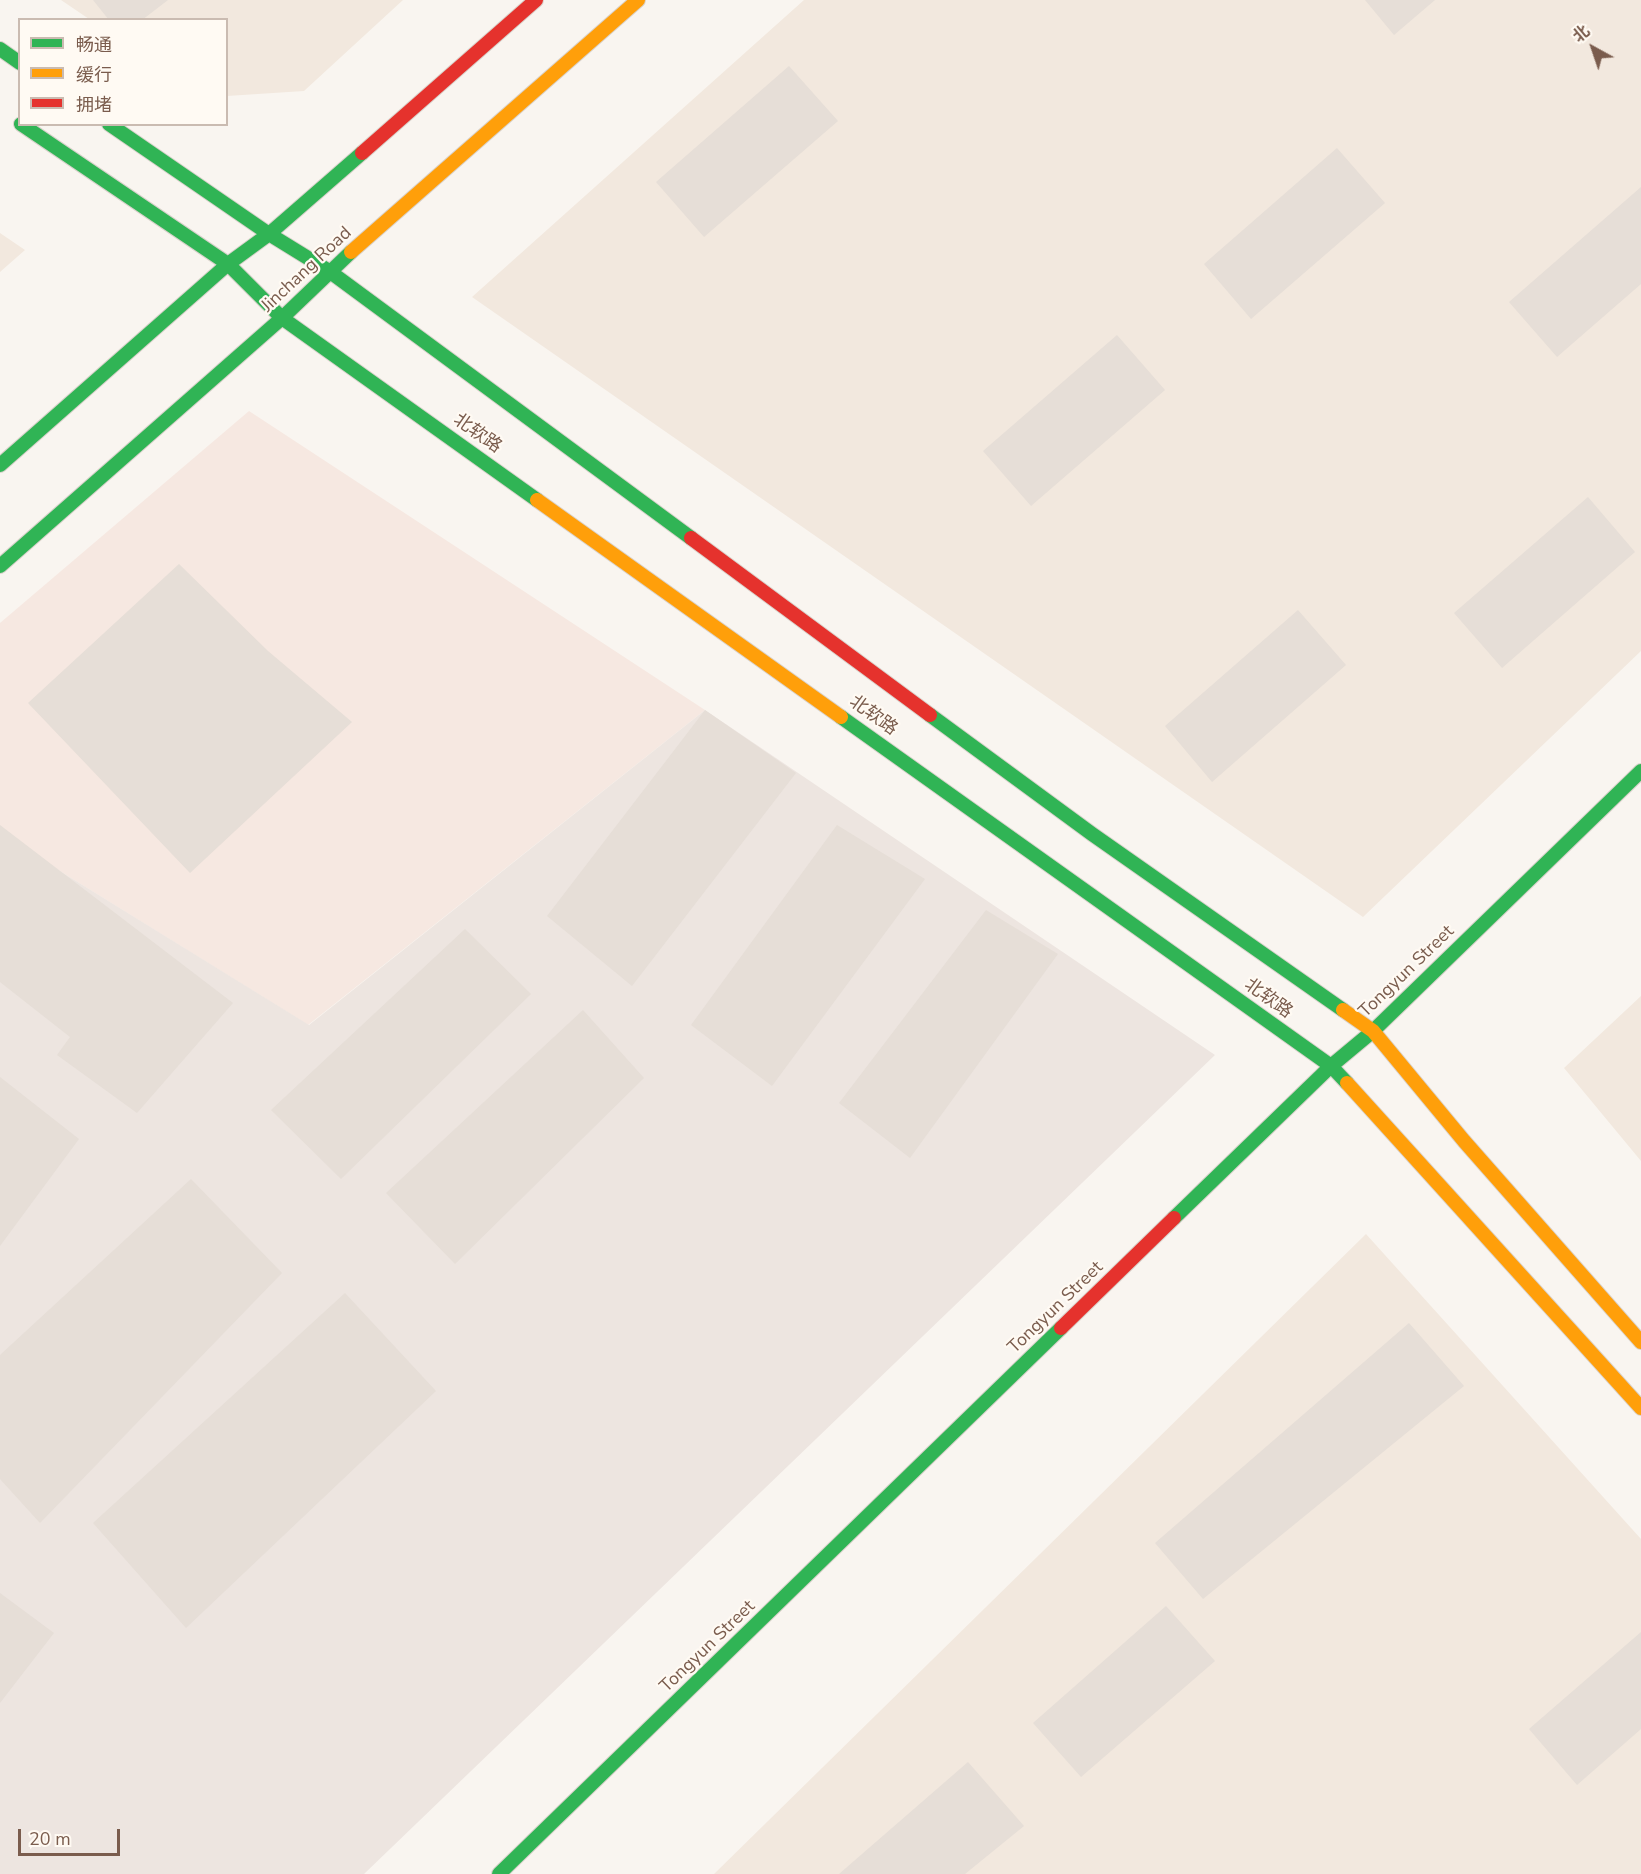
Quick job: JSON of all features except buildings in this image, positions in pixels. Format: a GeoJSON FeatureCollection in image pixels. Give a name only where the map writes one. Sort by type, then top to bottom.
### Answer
{"type":"FeatureCollection","features":[{"type":"Feature","properties":{"kind":"street"},"geometry":{"type":"LineString","coordinates":[[0,465],[228,264],[269,234],[536,0]]}},
{"type":"Feature","properties":{"kind":"street","name":"Jinchang Road"},"geometry":{"type":"LineString","coordinates":[[0,566],[282,318],[329,271],[638,0]]}},
{"type":"Feature","properties":{"kind":"street"},"geometry":{"type":"LineString","coordinates":[[0,50],[18,62]]}},
{"type":"Feature","properties":{"kind":"street","name":"北软路"},"geometry":{"type":"LineString","coordinates":[[23,126],[228,264],[282,318],[1332,1066],[1641,1408]]}},
{"type":"Feature","properties":{"kind":"street","name":"北软路"},"geometry":{"type":"LineString","coordinates":[[112,126],[269,234],[329,271],[1092,834],[1373,1031],[1464,1141],[1641,1342]]}},
{"type":"Feature","properties":{"kind":"street","name":"Tongyun Street"},"geometry":{"type":"LineString","coordinates":[[499,1874],[1332,1066],[1373,1031],[1641,771]]}},
{"type":"Feature","properties":{"kind":"shaded area"},"geometry":{"type":"Polygon","coordinates":[[[61,0],[403,0],[304,91],[228,96],[228,18],[88,18],[61,0]]]}},
{"type":"Feature","properties":{"kind":"shaded area"},"geometry":{"type":"Polygon","coordinates":[[[804,0],[1641,0],[1641,651],[1363,917],[472,297],[804,0]]]}},
{"type":"Feature","properties":{"kind":"shaded area"},"geometry":{"type":"Polygon","coordinates":[[[0,233],[25,250],[0,272],[0,233]]]}},
{"type":"Feature","properties":{"kind":"shaded area"},"geometry":{"type":"Polygon","coordinates":[[[249,411],[705,710],[308,1025],[0,834],[0,623],[249,411]]]}},
{"type":"Feature","properties":{"kind":"shaded area"},"geometry":{"type":"Polygon","coordinates":[[[705,710],[1215,1055],[364,1874],[0,1874],[0,834],[309,1025],[705,710]]]}},
{"type":"Feature","properties":{"kind":"shaded area"},"geometry":{"type":"Polygon","coordinates":[[[1641,996],[1641,1161],[1564,1068],[1641,996]]]}},
{"type":"Feature","properties":{"kind":"shaded area"},"geometry":{"type":"Polygon","coordinates":[[[1366,1234],[1641,1539],[1641,1874],[714,1874],[1366,1234]]]}},
{"type":"Feature","properties":{"kind":"traffic: fast"},"geometry":{"type":"LineString","coordinates":[[0,49],[18,62]]}},
{"type":"Feature","properties":{"kind":"traffic: fast"},"geometry":{"type":"LineString","coordinates":[[24,126],[228,264],[282,318],[537,500]]}},
{"type":"Feature","properties":{"kind":"traffic: fast"},"geometry":{"type":"LineString","coordinates":[[112,126],[269,234],[329,271],[691,538]]}},
{"type":"Feature","properties":{"kind":"traffic: fast"},"geometry":{"type":"LineString","coordinates":[[0,465],[228,264],[269,234],[362,153]]}},
{"type":"Feature","properties":{"kind":"traffic: fast"},"geometry":{"type":"LineString","coordinates":[[0,566],[282,318],[351,252]]}},
{"type":"Feature","properties":{"kind":"traffic: fast"},"geometry":{"type":"LineString","coordinates":[[930,715],[1092,834],[1343,1010]]}},
{"type":"Feature","properties":{"kind":"traffic: fast"},"geometry":{"type":"LineString","coordinates":[[841,717],[1331,1066],[1347,1083]]}},
{"type":"Feature","properties":{"kind":"traffic: fast"},"geometry":{"type":"LineString","coordinates":[[1174,1218],[1331,1066],[1373,1031],[1641,771]]}},
{"type":"Feature","properties":{"kind":"traffic: fast"},"geometry":{"type":"LineString","coordinates":[[499,1874],[1061,1328]]}},
{"type":"Feature","properties":{"kind":"traffic: slow"},"geometry":{"type":"LineString","coordinates":[[351,252],[638,0]]}},
{"type":"Feature","properties":{"kind":"traffic: slow"},"geometry":{"type":"LineString","coordinates":[[537,500],[841,717]]}},
{"type":"Feature","properties":{"kind":"traffic: slow"},"geometry":{"type":"LineString","coordinates":[[1343,1010],[1373,1031],[1464,1141],[1641,1342]]}},
{"type":"Feature","properties":{"kind":"traffic: slow"},"geometry":{"type":"LineString","coordinates":[[1347,1083],[1641,1408]]}},
{"type":"Feature","properties":{"kind":"traffic: jam"},"geometry":{"type":"LineString","coordinates":[[362,153],[536,0]]}},
{"type":"Feature","properties":{"kind":"traffic: jam"},"geometry":{"type":"LineString","coordinates":[[691,538],[930,715]]}},
{"type":"Feature","properties":{"kind":"traffic: jam"},"geometry":{"type":"LineString","coordinates":[[1061,1328],[1174,1218]]}}]}
